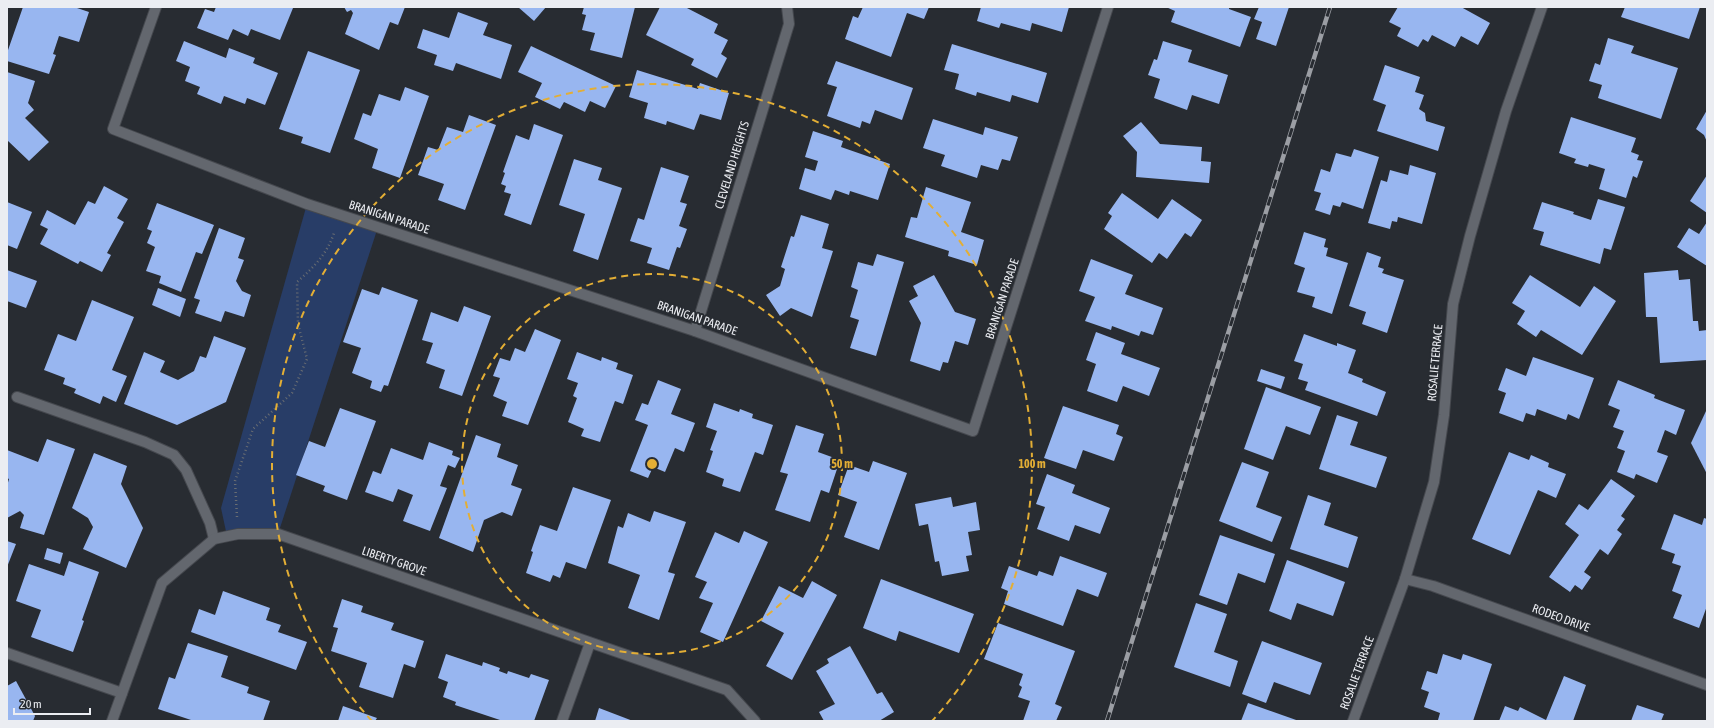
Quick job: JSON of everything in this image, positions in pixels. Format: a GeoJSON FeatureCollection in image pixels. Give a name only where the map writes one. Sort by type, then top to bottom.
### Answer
{"type":"FeatureCollection","features":[{"type":"Feature","properties":{"kind":"street","name":"BRANIGAN PARADE"},"geometry":{"type":"LineString","coordinates":[[156,7],[113,129],[340,215],[695,330],[973,430],[1108,7]]}},
{"type":"Feature","properties":{"kind":"street","name":"CLEVELAND HEIGHTS"},"geometry":{"type":"LineString","coordinates":[[695,330],[789,24],[786,7]]}},
{"type":"Feature","properties":{"kind":"street","name":"ROSALIE TERRACE"},"geometry":{"type":"LineString","coordinates":[[1353,721],[1405,579],[1434,482],[1444,415],[1453,304],[1470,236],[1504,118],[1542,7]]}},
{"type":"Feature","properties":{"kind":"street"},"geometry":{"type":"LineString","coordinates":[[17,397],[145,442],[174,455],[186,470],[210,523],[214,539]]}},
{"type":"Feature","properties":{"kind":"street","name":"LIBERTY GROVE"},"geometry":{"type":"LineString","coordinates":[[112,721],[162,583],[214,539],[238,534],[278,534],[727,690],[755,721]]}},
{"type":"Feature","properties":{"kind":"street","name":"RODEO DRIVE"},"geometry":{"type":"LineString","coordinates":[[1405,579],[1440,588],[1707,685]]}},
{"type":"Feature","properties":{"kind":"street"},"geometry":{"type":"LineString","coordinates":[[562,721],[590,642]]}},
{"type":"Feature","properties":{"kind":"street"},"geometry":{"type":"LineString","coordinates":[[7,653],[122,693]]}},
{"type":"Feature","properties":{"kind":"path"},"geometry":{"type":"LineString","coordinates":[[238,534],[236,481],[253,429],[292,393],[306,359],[298,324],[297,282],[315,267],[330,246],[340,215]]}},
{"type":"Feature","properties":{"kind":"shaded area"},"geometry":{"type":"Polygon","coordinates":[[[307,204],[378,227],[278,534],[227,536],[221,508],[307,204]]]}},
{"type":"Feature","properties":{"kind":"building"},"geometry":{"type":"Polygon","coordinates":[[[23,7],[74,7],[89,12],[79,42],[59,36],[53,54],[56,55],[49,74],[7,61],[7,53],[23,7]]]}},
{"type":"Feature","properties":{"kind":"building"},"geometry":{"type":"Polygon","coordinates":[[[216,7],[293,8],[280,40],[251,29],[248,36],[233,29],[228,40],[197,28],[205,9],[214,12],[216,7]]]}},
{"type":"Feature","properties":{"kind":"building"},"geometry":{"type":"Polygon","coordinates":[[[344,7],[405,7],[398,25],[390,22],[379,50],[345,34],[353,13],[351,10],[347,12],[344,7]]]}},
{"type":"Feature","properties":{"kind":"building"},"geometry":{"type":"Polygon","coordinates":[[[518,7],[546,7],[534,21],[518,7]]]}},
{"type":"Feature","properties":{"kind":"building"},"geometry":{"type":"Polygon","coordinates":[[[584,7],[635,7],[622,58],[590,50],[595,33],[582,30],[586,15],[582,14],[584,7]]]}},
{"type":"Feature","properties":{"kind":"building"},"geometry":{"type":"Polygon","coordinates":[[[660,7],[685,7],[718,24],[714,33],[728,40],[721,54],[727,58],[717,78],[691,65],[694,59],[646,35],[660,7]]]}},
{"type":"Feature","properties":{"kind":"building"},"geometry":{"type":"Polygon","coordinates":[[[863,7],[929,7],[924,19],[907,13],[891,57],[845,39],[853,16],[858,18],[863,7]]]}},
{"type":"Feature","properties":{"kind":"building"},"geometry":{"type":"Polygon","coordinates":[[[981,7],[1069,7],[1062,32],[1032,23],[1030,31],[1001,23],[999,28],[977,21],[981,7]]]}},
{"type":"Feature","properties":{"kind":"building"},"geometry":{"type":"Polygon","coordinates":[[[1166,7],[1229,7],[1229,9],[1251,17],[1240,47],[1171,22],[1175,11],[1166,7]]]}},
{"type":"Feature","properties":{"kind":"building"},"geometry":{"type":"Polygon","coordinates":[[[1259,7],[1289,7],[1276,46],[1256,39],[1262,22],[1254,19],[1259,7]]]}},
{"type":"Feature","properties":{"kind":"building"},"geometry":{"type":"Polygon","coordinates":[[[1398,7],[1461,7],[1490,23],[1478,45],[1461,36],[1455,47],[1432,35],[1428,42],[1423,39],[1418,47],[1397,36],[1401,28],[1389,22],[1398,7]]]}},
{"type":"Feature","properties":{"kind":"building"},"geometry":{"type":"Polygon","coordinates":[[[1625,7],[1700,7],[1689,39],[1621,17],[1625,7]]]}},
{"type":"Feature","properties":{"kind":"building"},"geometry":{"type":"Polygon","coordinates":[[[458,12],[488,23],[483,35],[512,45],[501,79],[456,63],[453,71],[434,65],[437,55],[417,48],[423,29],[449,38],[458,12]]]}},
{"type":"Feature","properties":{"kind":"building"},"geometry":{"type":"Polygon","coordinates":[[[1608,38],[1634,46],[1631,53],[1678,68],[1661,119],[1598,98],[1602,85],[1589,81],[1595,63],[1600,65],[1608,38]]]}},
{"type":"Feature","properties":{"kind":"building"},"geometry":{"type":"Polygon","coordinates":[[[184,41],[226,58],[229,48],[255,58],[253,63],[278,73],[265,105],[247,98],[245,104],[224,96],[221,104],[197,94],[200,87],[185,81],[190,67],[176,61],[184,41]]]}},
{"type":"Feature","properties":{"kind":"building"},"geometry":{"type":"Polygon","coordinates":[[[1163,41],[1192,50],[1188,62],[1228,75],[1219,104],[1192,95],[1187,110],[1154,98],[1160,79],[1148,75],[1154,59],[1157,60],[1163,41]]]}},
{"type":"Feature","properties":{"kind":"building"},"geometry":{"type":"Polygon","coordinates":[[[952,44],[1047,73],[1038,103],[1012,95],[1010,102],[977,92],[976,96],[955,89],[959,74],[944,70],[952,44]]]}},
{"type":"Feature","properties":{"kind":"building"},"geometry":{"type":"Polygon","coordinates":[[[531,46],[616,86],[605,108],[590,101],[585,112],[564,102],[560,109],[535,97],[542,83],[518,72],[531,46]]]}},
{"type":"Feature","properties":{"kind":"building"},"geometry":{"type":"Polygon","coordinates":[[[308,51],[360,70],[330,153],[301,143],[303,137],[279,129],[308,51]]]}},
{"type":"Feature","properties":{"kind":"building"},"geometry":{"type":"Polygon","coordinates":[[[836,61],[913,88],[902,120],[875,110],[870,124],[862,121],[860,128],[827,116],[837,87],[827,84],[836,61]]]}},
{"type":"Feature","properties":{"kind":"building"},"geometry":{"type":"Polygon","coordinates":[[[1385,65],[1420,77],[1415,92],[1424,95],[1419,109],[1425,113],[1426,121],[1445,127],[1438,151],[1377,131],[1386,105],[1373,100],[1385,65]]]}},
{"type":"Feature","properties":{"kind":"building"},"geometry":{"type":"Polygon","coordinates":[[[637,70],[698,89],[700,83],[729,93],[721,120],[700,114],[694,130],[667,121],[666,125],[644,118],[648,103],[629,97],[637,70]]]}},
{"type":"Feature","properties":{"kind":"building"},"geometry":{"type":"Polygon","coordinates":[[[7,72],[35,81],[28,103],[34,110],[25,118],[49,142],[29,161],[7,140],[7,72]]]}},
{"type":"Feature","properties":{"kind":"building"},"geometry":{"type":"Polygon","coordinates":[[[405,87],[429,96],[400,178],[372,168],[378,149],[354,139],[363,113],[371,116],[379,94],[400,101],[405,87]]]}},
{"type":"Feature","properties":{"kind":"building"},"geometry":{"type":"Polygon","coordinates":[[[1707,110],[1707,142],[1704,135],[1696,129],[1707,110]]]}},
{"type":"Feature","properties":{"kind":"building"},"geometry":{"type":"Polygon","coordinates":[[[469,115],[496,125],[465,210],[438,200],[444,184],[418,175],[428,147],[438,150],[447,127],[463,132],[469,115]]]}},
{"type":"Feature","properties":{"kind":"building"},"geometry":{"type":"Polygon","coordinates":[[[1571,117],[1636,138],[1631,152],[1639,155],[1637,160],[1643,161],[1637,178],[1633,176],[1626,198],[1599,189],[1605,169],[1589,164],[1588,167],[1574,163],[1576,159],[1559,153],[1571,117]]]}},
{"type":"Feature","properties":{"kind":"building"},"geometry":{"type":"Polygon","coordinates":[[[933,119],[983,135],[985,127],[1018,137],[1010,161],[1002,159],[998,170],[981,165],[977,178],[941,166],[945,155],[923,148],[933,119]]]}},
{"type":"Feature","properties":{"kind":"building"},"geometry":{"type":"Polygon","coordinates":[[[1141,122],[1160,144],[1202,147],[1201,161],[1211,162],[1209,183],[1136,177],[1137,152],[1123,136],[1141,122]]]}},
{"type":"Feature","properties":{"kind":"building"},"geometry":{"type":"Polygon","coordinates":[[[534,124],[563,135],[531,225],[504,215],[511,194],[504,192],[506,186],[501,184],[505,173],[503,172],[516,135],[529,140],[534,124]]]}},
{"type":"Feature","properties":{"kind":"building"},"geometry":{"type":"Polygon","coordinates":[[[813,131],[843,141],[841,147],[890,164],[878,200],[850,191],[849,195],[835,190],[831,200],[799,189],[805,168],[815,171],[818,161],[805,157],[813,131]]]}},
{"type":"Feature","properties":{"kind":"building"},"geometry":{"type":"Polygon","coordinates":[[[1354,149],[1379,157],[1363,209],[1342,202],[1340,207],[1333,205],[1330,215],[1315,210],[1321,193],[1314,191],[1321,169],[1330,172],[1336,153],[1351,157],[1354,149]]]}},
{"type":"Feature","properties":{"kind":"building"},"geometry":{"type":"Polygon","coordinates":[[[574,159],[602,168],[598,180],[622,188],[598,260],[573,251],[585,214],[559,205],[574,159]]]}},
{"type":"Feature","properties":{"kind":"building"},"geometry":{"type":"Polygon","coordinates":[[[1410,165],[1436,173],[1422,224],[1398,217],[1397,222],[1392,221],[1390,229],[1368,223],[1381,180],[1387,182],[1390,170],[1408,175],[1410,165]]]}},
{"type":"Feature","properties":{"kind":"building"},"geometry":{"type":"Polygon","coordinates":[[[661,167],[689,176],[680,202],[687,204],[679,226],[687,229],[680,248],[677,247],[669,270],[647,263],[652,248],[630,241],[638,218],[644,220],[661,167]]]}},
{"type":"Feature","properties":{"kind":"building"},"geometry":{"type":"Polygon","coordinates":[[[1707,175],[1707,213],[1690,201],[1707,175]]]}},
{"type":"Feature","properties":{"kind":"building"},"geometry":{"type":"Polygon","coordinates":[[[104,186],[128,199],[117,218],[124,222],[107,253],[111,255],[102,272],[80,261],[78,264],[40,244],[48,229],[40,225],[47,210],[75,225],[88,201],[95,204],[104,186]]]}},
{"type":"Feature","properties":{"kind":"building"},"geometry":{"type":"Polygon","coordinates":[[[926,187],[971,202],[961,232],[984,240],[977,265],[948,256],[949,251],[905,237],[911,217],[917,218],[926,187]]]}},
{"type":"Feature","properties":{"kind":"building"},"geometry":{"type":"Polygon","coordinates":[[[1122,193],[1158,219],[1172,199],[1202,220],[1191,237],[1185,233],[1167,259],[1159,253],[1152,263],[1104,229],[1112,216],[1108,213],[1122,193]]]}},
{"type":"Feature","properties":{"kind":"building"},"geometry":{"type":"Polygon","coordinates":[[[1598,199],[1625,207],[1611,250],[1604,248],[1600,264],[1540,245],[1544,232],[1533,229],[1542,202],[1574,212],[1573,214],[1591,220],[1598,199]]]}},
{"type":"Feature","properties":{"kind":"building"},"geometry":{"type":"Polygon","coordinates":[[[7,202],[32,212],[17,249],[7,245],[7,202]]]}},
{"type":"Feature","properties":{"kind":"building"},"geometry":{"type":"Polygon","coordinates":[[[157,203],[214,225],[202,254],[196,252],[181,292],[159,283],[161,276],[146,271],[155,247],[147,243],[152,231],[147,229],[157,203]]]}},
{"type":"Feature","properties":{"kind":"building"},"geometry":{"type":"Polygon","coordinates":[[[801,215],[829,224],[822,248],[833,251],[812,317],[791,308],[780,316],[766,295],[780,286],[785,269],[781,267],[791,236],[794,237],[801,215]]]}},
{"type":"Feature","properties":{"kind":"building"},"geometry":{"type":"Polygon","coordinates":[[[1707,222],[1707,266],[1677,247],[1689,228],[1699,234],[1707,222]]]}},
{"type":"Feature","properties":{"kind":"building"},"geometry":{"type":"Polygon","coordinates":[[[219,228],[245,238],[238,258],[244,260],[236,281],[242,291],[251,295],[244,317],[225,311],[221,322],[195,313],[200,300],[194,298],[219,228]]]}},
{"type":"Feature","properties":{"kind":"building"},"geometry":{"type":"Polygon","coordinates":[[[1304,232],[1326,239],[1324,247],[1328,248],[1326,256],[1348,263],[1332,314],[1312,307],[1315,297],[1297,292],[1305,268],[1294,264],[1304,232]]]}},
{"type":"Feature","properties":{"kind":"building"},"geometry":{"type":"Polygon","coordinates":[[[1367,252],[1381,257],[1378,267],[1384,269],[1382,273],[1404,280],[1387,333],[1362,324],[1366,312],[1349,306],[1367,252]]]}},
{"type":"Feature","properties":{"kind":"building"},"geometry":{"type":"Polygon","coordinates":[[[877,254],[904,262],[876,356],[850,348],[859,320],[850,317],[858,290],[851,287],[858,262],[873,266],[877,254]]]}},
{"type":"Feature","properties":{"kind":"building"},"geometry":{"type":"Polygon","coordinates":[[[1091,259],[1133,275],[1125,294],[1163,308],[1153,335],[1141,331],[1139,336],[1112,326],[1111,330],[1085,321],[1095,297],[1079,291],[1091,259]]]}},
{"type":"Feature","properties":{"kind":"building"},"geometry":{"type":"Polygon","coordinates":[[[7,270],[37,281],[26,308],[7,301],[7,270]]]}},
{"type":"Feature","properties":{"kind":"building"},"geometry":{"type":"Polygon","coordinates":[[[1678,270],[1679,280],[1690,279],[1693,321],[1698,321],[1699,331],[1707,330],[1707,360],[1660,363],[1657,317],[1646,317],[1644,273],[1678,270]]]}},
{"type":"Feature","properties":{"kind":"building"},"geometry":{"type":"Polygon","coordinates":[[[934,275],[955,312],[976,319],[968,345],[955,341],[948,363],[943,362],[940,371],[910,361],[921,323],[909,301],[918,296],[913,286],[934,275]]]}},
{"type":"Feature","properties":{"kind":"building"},"geometry":{"type":"Polygon","coordinates":[[[1530,275],[1580,307],[1594,286],[1616,301],[1582,355],[1541,330],[1536,337],[1517,324],[1525,311],[1512,303],[1530,275]]]}},
{"type":"Feature","properties":{"kind":"building"},"geometry":{"type":"Polygon","coordinates":[[[382,287],[418,300],[388,386],[384,385],[381,392],[370,388],[372,381],[352,373],[361,348],[343,342],[362,289],[379,295],[382,287]]]}},
{"type":"Feature","properties":{"kind":"building"},"geometry":{"type":"Polygon","coordinates":[[[158,288],[186,299],[180,317],[152,305],[158,288]]]}},
{"type":"Feature","properties":{"kind":"building"},"geometry":{"type":"Polygon","coordinates":[[[92,300],[134,317],[112,370],[127,376],[116,402],[103,396],[100,404],[74,393],[76,389],[63,384],[65,378],[44,370],[58,334],[76,341],[92,300]]]}},
{"type":"Feature","properties":{"kind":"building"},"geometry":{"type":"Polygon","coordinates":[[[464,306],[491,316],[462,396],[439,388],[445,370],[426,363],[433,343],[422,340],[431,312],[458,322],[464,306]]]}},
{"type":"Feature","properties":{"kind":"building"},"geometry":{"type":"Polygon","coordinates":[[[535,329],[561,340],[528,425],[502,416],[507,402],[493,396],[500,378],[493,376],[500,358],[510,361],[515,348],[525,352],[535,329]]]}},
{"type":"Feature","properties":{"kind":"building"},"geometry":{"type":"Polygon","coordinates":[[[1096,332],[1125,343],[1121,354],[1160,368],[1149,396],[1123,386],[1117,402],[1087,391],[1096,364],[1086,360],[1096,332]]]}},
{"type":"Feature","properties":{"kind":"building"},"geometry":{"type":"Polygon","coordinates":[[[1304,334],[1337,346],[1337,343],[1356,350],[1348,373],[1363,379],[1362,382],[1386,392],[1377,416],[1305,390],[1308,382],[1298,379],[1303,364],[1294,361],[1304,334]]]}},
{"type":"Feature","properties":{"kind":"building"},"geometry":{"type":"Polygon","coordinates":[[[214,336],[246,348],[226,402],[177,425],[124,404],[144,352],[165,361],[160,372],[178,380],[194,371],[200,356],[206,358],[214,336]]]}},
{"type":"Feature","properties":{"kind":"building"},"geometry":{"type":"Polygon","coordinates":[[[577,352],[601,361],[602,357],[618,363],[616,369],[633,375],[623,404],[615,401],[600,442],[581,436],[584,429],[568,422],[577,398],[573,396],[578,383],[567,379],[577,352]]]}},
{"type":"Feature","properties":{"kind":"building"},"geometry":{"type":"Polygon","coordinates":[[[1533,357],[1594,378],[1579,419],[1568,414],[1566,420],[1537,409],[1535,416],[1526,413],[1523,422],[1499,413],[1506,393],[1498,390],[1506,368],[1526,376],[1533,357]]]}},
{"type":"Feature","properties":{"kind":"building"},"geometry":{"type":"Polygon","coordinates":[[[1261,369],[1285,377],[1281,389],[1257,381],[1261,369]]]}},
{"type":"Feature","properties":{"kind":"building"},"geometry":{"type":"Polygon","coordinates":[[[658,380],[681,389],[671,414],[695,423],[684,452],[675,448],[665,472],[653,467],[648,478],[630,471],[648,425],[635,420],[642,403],[648,405],[658,380]]]}},
{"type":"Feature","properties":{"kind":"building"},"geometry":{"type":"Polygon","coordinates":[[[1618,380],[1655,395],[1654,398],[1685,410],[1676,435],[1665,430],[1657,452],[1668,456],[1657,483],[1636,474],[1634,479],[1617,472],[1625,451],[1617,448],[1624,431],[1613,427],[1620,410],[1608,405],[1618,380]]]}},
{"type":"Feature","properties":{"kind":"building"},"geometry":{"type":"Polygon","coordinates":[[[1266,387],[1321,407],[1310,435],[1286,426],[1273,460],[1244,449],[1266,387]]]}},
{"type":"Feature","properties":{"kind":"building"},"geometry":{"type":"Polygon","coordinates":[[[714,403],[739,412],[740,409],[753,414],[752,418],[773,425],[763,455],[755,452],[740,492],[722,486],[724,479],[706,472],[713,451],[710,450],[717,431],[706,427],[714,403]]]}},
{"type":"Feature","properties":{"kind":"building"},"geometry":{"type":"Polygon","coordinates":[[[1063,406],[1119,425],[1116,434],[1123,437],[1114,461],[1083,450],[1076,469],[1044,458],[1063,406]]]}},
{"type":"Feature","properties":{"kind":"building"},"geometry":{"type":"Polygon","coordinates":[[[340,408],[376,421],[347,500],[323,491],[325,486],[296,475],[309,441],[325,447],[340,408]]]}},
{"type":"Feature","properties":{"kind":"building"},"geometry":{"type":"Polygon","coordinates":[[[1707,409],[1707,474],[1691,443],[1707,409]]]}},
{"type":"Feature","properties":{"kind":"building"},"geometry":{"type":"Polygon","coordinates":[[[1337,415],[1358,422],[1350,445],[1387,457],[1376,488],[1319,469],[1337,415]]]}},
{"type":"Feature","properties":{"kind":"building"},"geometry":{"type":"Polygon","coordinates":[[[796,425],[824,434],[818,452],[840,460],[829,493],[821,490],[810,522],[775,510],[788,474],[780,472],[796,425]]]}},
{"type":"Feature","properties":{"kind":"building"},"geometry":{"type":"Polygon","coordinates":[[[476,435],[501,444],[497,457],[518,465],[511,485],[522,489],[512,516],[502,512],[484,520],[473,552],[439,538],[476,435]]]}},
{"type":"Feature","properties":{"kind":"building"},"geometry":{"type":"Polygon","coordinates":[[[47,439],[75,449],[44,535],[20,528],[24,515],[20,511],[7,518],[7,486],[9,479],[7,478],[7,450],[38,462],[47,439]]]}},
{"type":"Feature","properties":{"kind":"building"},"geometry":{"type":"Polygon","coordinates":[[[429,442],[453,451],[452,455],[460,458],[455,468],[448,465],[440,486],[447,488],[430,531],[403,521],[413,495],[398,489],[393,502],[365,492],[373,471],[381,474],[391,448],[423,460],[429,442]]]}},
{"type":"Feature","properties":{"kind":"building"},"geometry":{"type":"Polygon","coordinates":[[[1509,452],[1529,460],[1531,455],[1549,463],[1548,467],[1566,474],[1556,498],[1538,490],[1510,555],[1472,539],[1509,452]]]}},
{"type":"Feature","properties":{"kind":"building"},"geometry":{"type":"Polygon","coordinates":[[[94,453],[127,466],[121,484],[143,528],[126,568],[83,549],[93,527],[88,518],[72,508],[94,453]]]}},
{"type":"Feature","properties":{"kind":"building"},"geometry":{"type":"Polygon","coordinates":[[[873,461],[907,473],[879,550],[844,537],[857,502],[838,495],[849,465],[869,472],[873,461]]]}},
{"type":"Feature","properties":{"kind":"building"},"geometry":{"type":"Polygon","coordinates":[[[1242,462],[1269,472],[1256,507],[1282,517],[1272,542],[1219,521],[1242,462]]]}},
{"type":"Feature","properties":{"kind":"building"},"geometry":{"type":"Polygon","coordinates":[[[1047,474],[1075,485],[1072,493],[1110,508],[1100,534],[1075,525],[1069,541],[1037,529],[1045,507],[1036,504],[1047,474]]]}},
{"type":"Feature","properties":{"kind":"building"},"geometry":{"type":"Polygon","coordinates":[[[1611,479],[1635,496],[1621,516],[1625,519],[1617,530],[1622,534],[1608,555],[1600,549],[1584,572],[1591,577],[1582,590],[1575,585],[1570,592],[1549,577],[1579,535],[1565,524],[1579,504],[1588,510],[1611,479]]]}},
{"type":"Feature","properties":{"kind":"building"},"geometry":{"type":"Polygon","coordinates":[[[573,487],[611,500],[586,569],[566,562],[560,578],[553,575],[550,582],[526,573],[533,552],[531,551],[540,525],[557,531],[573,487]]]}},
{"type":"Feature","properties":{"kind":"building"},"geometry":{"type":"Polygon","coordinates":[[[1308,495],[1331,503],[1324,525],[1358,537],[1348,568],[1290,549],[1308,495]]]}},
{"type":"Feature","properties":{"kind":"building"},"geometry":{"type":"Polygon","coordinates":[[[951,497],[953,507],[976,502],[980,530],[968,532],[972,555],[966,556],[969,571],[942,576],[939,561],[935,562],[928,524],[919,526],[915,504],[951,497]]]}},
{"type":"Feature","properties":{"kind":"building"},"geometry":{"type":"Polygon","coordinates":[[[654,511],[686,522],[668,572],[675,574],[659,620],[628,608],[640,575],[608,563],[618,526],[623,528],[628,513],[650,522],[654,511]]]}},
{"type":"Feature","properties":{"kind":"building"},"geometry":{"type":"Polygon","coordinates":[[[1674,514],[1702,525],[1704,518],[1707,519],[1707,606],[1699,628],[1673,618],[1682,595],[1672,591],[1681,566],[1672,563],[1675,554],[1661,549],[1674,514]]]}},
{"type":"Feature","properties":{"kind":"building"},"geometry":{"type":"Polygon","coordinates":[[[744,531],[768,542],[723,642],[700,632],[713,603],[699,598],[707,582],[695,577],[715,532],[739,543],[744,531]]]}},
{"type":"Feature","properties":{"kind":"building"},"geometry":{"type":"Polygon","coordinates":[[[1220,535],[1275,554],[1265,583],[1238,573],[1227,605],[1199,595],[1220,535]]]}},
{"type":"Feature","properties":{"kind":"building"},"geometry":{"type":"Polygon","coordinates":[[[7,541],[16,544],[7,567],[7,541]]]}},
{"type":"Feature","properties":{"kind":"building"},"geometry":{"type":"Polygon","coordinates":[[[47,548],[63,553],[60,564],[44,559],[47,548]]]}},
{"type":"Feature","properties":{"kind":"building"},"geometry":{"type":"Polygon","coordinates":[[[1060,556],[1107,573],[1098,597],[1077,589],[1063,626],[1004,604],[1008,591],[1001,588],[1009,566],[1037,576],[1039,571],[1053,576],[1060,556]]]}},
{"type":"Feature","properties":{"kind":"building"},"geometry":{"type":"Polygon","coordinates":[[[1287,560],[1345,582],[1333,616],[1297,603],[1291,620],[1269,611],[1287,560]]]}},
{"type":"Feature","properties":{"kind":"building"},"geometry":{"type":"Polygon","coordinates":[[[69,561],[99,572],[82,620],[84,621],[73,652],[31,637],[41,610],[16,601],[29,564],[64,576],[69,561]]]}},
{"type":"Feature","properties":{"kind":"building"},"geometry":{"type":"Polygon","coordinates":[[[881,579],[974,614],[959,653],[899,631],[896,641],[863,628],[881,579]]]}},
{"type":"Feature","properties":{"kind":"building"},"geometry":{"type":"Polygon","coordinates":[[[812,581],[837,595],[792,680],[766,666],[784,633],[761,621],[779,586],[803,598],[812,581]]]}},
{"type":"Feature","properties":{"kind":"building"},"geometry":{"type":"Polygon","coordinates":[[[223,591],[270,608],[266,620],[281,625],[278,632],[307,642],[296,670],[191,632],[199,609],[215,615],[223,591]]]}},
{"type":"Feature","properties":{"kind":"building"},"geometry":{"type":"Polygon","coordinates":[[[342,599],[363,606],[361,612],[394,623],[391,630],[424,641],[415,668],[404,664],[393,698],[359,687],[367,663],[331,651],[338,628],[333,627],[342,599]]]}},
{"type":"Feature","properties":{"kind":"building"},"geometry":{"type":"Polygon","coordinates":[[[1196,603],[1227,614],[1214,652],[1238,661],[1230,687],[1174,667],[1196,603]]]}},
{"type":"Feature","properties":{"kind":"building"},"geometry":{"type":"Polygon","coordinates":[[[998,623],[1075,651],[1055,704],[1062,707],[1056,721],[1023,721],[1030,701],[1018,697],[1022,687],[1019,685],[1023,674],[984,659],[998,623]]]}},
{"type":"Feature","properties":{"kind":"building"},"geometry":{"type":"Polygon","coordinates":[[[1262,641],[1322,663],[1310,695],[1274,682],[1266,703],[1242,694],[1262,641]]]}},
{"type":"Feature","properties":{"kind":"building"},"geometry":{"type":"Polygon","coordinates":[[[188,643],[228,656],[221,677],[249,687],[247,693],[270,701],[263,721],[194,721],[158,709],[169,677],[175,679],[188,643]]]}},
{"type":"Feature","properties":{"kind":"building"},"geometry":{"type":"Polygon","coordinates":[[[850,646],[877,694],[882,692],[894,712],[879,721],[824,721],[819,712],[835,704],[816,671],[829,663],[827,659],[850,646]]]}},
{"type":"Feature","properties":{"kind":"building"},"geometry":{"type":"Polygon","coordinates":[[[446,654],[482,666],[483,662],[500,668],[499,671],[507,674],[508,671],[529,678],[531,674],[549,680],[534,721],[503,721],[455,705],[456,702],[443,697],[448,682],[438,678],[446,654]]]}},
{"type":"Feature","properties":{"kind":"building"},"geometry":{"type":"Polygon","coordinates":[[[1443,654],[1461,660],[1463,654],[1492,664],[1473,721],[1440,721],[1438,720],[1440,713],[1424,707],[1429,692],[1421,689],[1427,671],[1437,674],[1443,654]]]}},
{"type":"Feature","properties":{"kind":"building"},"geometry":{"type":"Polygon","coordinates":[[[1564,676],[1586,685],[1573,721],[1499,721],[1505,706],[1518,711],[1520,707],[1546,720],[1564,676]]]}},
{"type":"Feature","properties":{"kind":"building"},"geometry":{"type":"Polygon","coordinates":[[[16,681],[35,716],[33,721],[7,721],[7,686],[16,681]]]}},
{"type":"Feature","properties":{"kind":"building"},"geometry":{"type":"Polygon","coordinates":[[[1248,703],[1299,721],[1241,721],[1248,703]]]}},
{"type":"Feature","properties":{"kind":"building"},"geometry":{"type":"Polygon","coordinates":[[[1637,705],[1664,714],[1661,721],[1631,721],[1637,705]]]}},
{"type":"Feature","properties":{"kind":"building"},"geometry":{"type":"Polygon","coordinates":[[[343,706],[377,718],[375,721],[338,721],[343,706]]]}},
{"type":"Feature","properties":{"kind":"building"},"geometry":{"type":"Polygon","coordinates":[[[599,708],[633,721],[595,721],[599,708]]]}},
{"type":"Feature","properties":{"kind":"railway"},"geometry":{"type":"LineString","coordinates":[[1107,721],[1330,7]]}}]}
